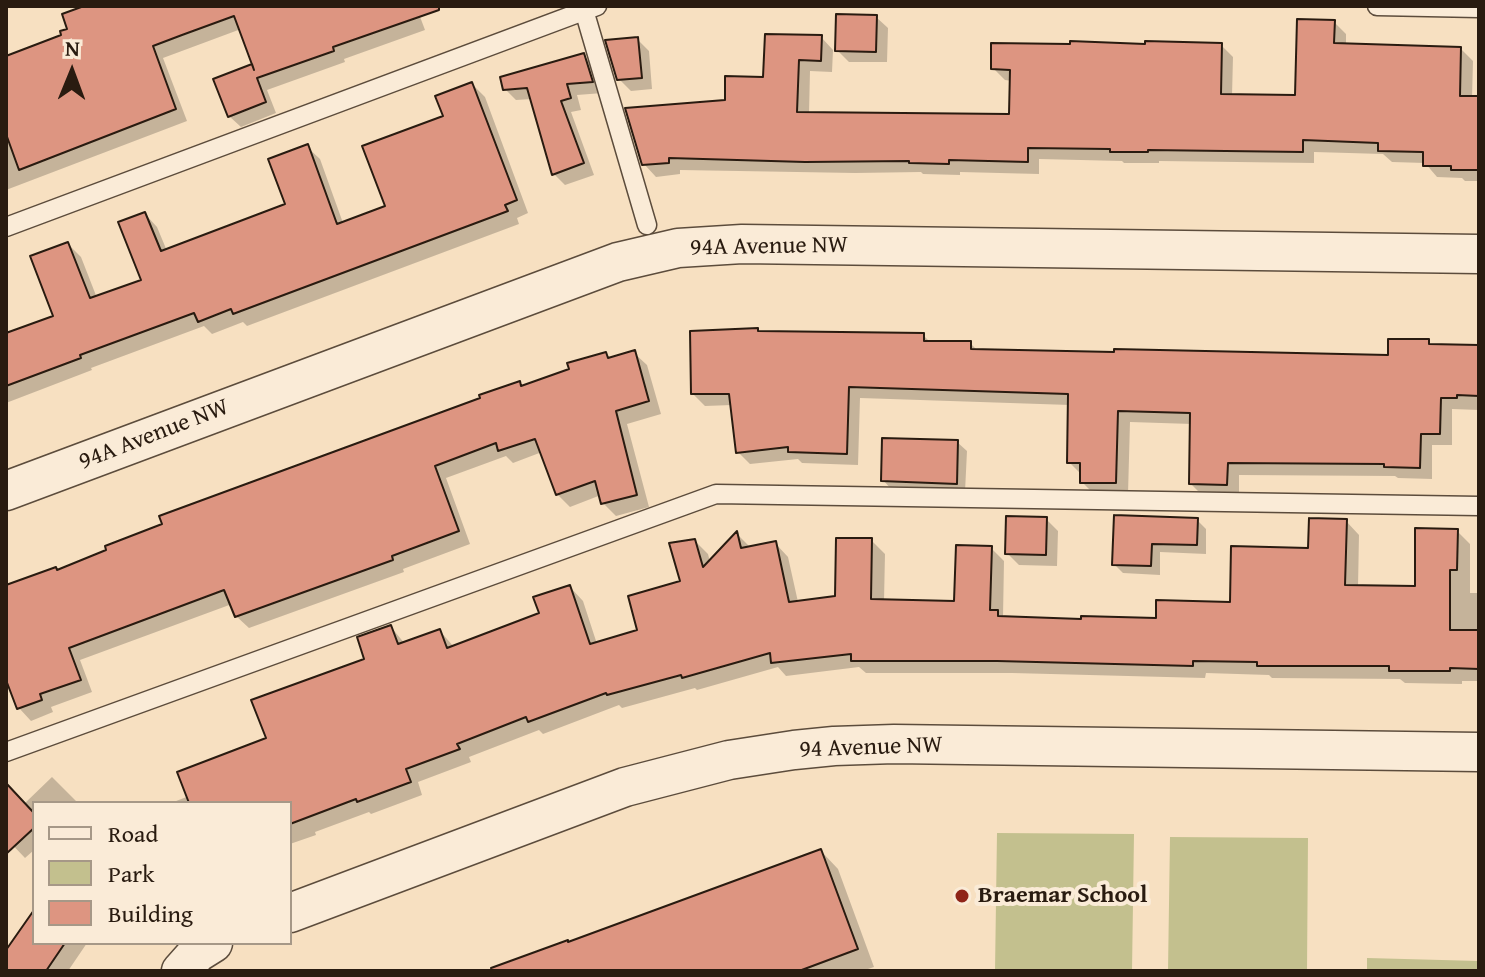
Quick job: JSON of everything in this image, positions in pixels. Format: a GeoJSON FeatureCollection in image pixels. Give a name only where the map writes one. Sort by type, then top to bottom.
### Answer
{"type":"FeatureCollection","features":[{"type":"Feature","properties":{"kind":"street","name":"94A Avenue NW"},"geometry":{"type":"LineString","coordinates":[[6,491],[618,262],[678,248],[742,244],[1479,254]]}},
{"type":"Feature","properties":{"kind":"street","name":"94 Avenue NW"},"geometry":{"type":"LineString","coordinates":[[292,912],[625,787],[729,760],[794,750],[894,744],[1479,752]]}},
{"type":"Feature","properties":{"kind":"street"},"geometry":{"type":"LineString","coordinates":[[181,971],[197,953],[210,945]]}},
{"type":"Feature","properties":{"kind":"lane"},"geometry":{"type":"LineString","coordinates":[[1377,6],[1479,8]]}},
{"type":"Feature","properties":{"kind":"lane"},"geometry":{"type":"LineString","coordinates":[[6,227],[591,8],[647,225]]}},
{"type":"Feature","properties":{"kind":"lane"},"geometry":{"type":"LineString","coordinates":[[6,752],[716,494],[1479,506]]}},
{"type":"Feature","properties":{"kind":"green space"},"geometry":{"type":"Polygon","coordinates":[[[997,833],[1134,834],[1132,971],[995,971],[997,833]]]}},
{"type":"Feature","properties":{"kind":"green space"},"geometry":{"type":"Polygon","coordinates":[[[1170,837],[1308,838],[1307,971],[1168,971],[1170,837]]]}},
{"type":"Feature","properties":{"kind":"green space"},"geometry":{"type":"Polygon","coordinates":[[[1367,958],[1479,961],[1479,971],[1367,971],[1367,958]]]}},
{"type":"Feature","properties":{"kind":"building"},"geometry":{"type":"Polygon","coordinates":[[[84,6],[439,6],[439,10],[333,47],[334,51],[257,78],[266,102],[228,117],[213,79],[252,64],[234,16],[153,46],[176,109],[19,170],[6,134],[6,56],[61,35],[60,31],[67,29],[62,14],[84,6]]]}},
{"type":"Feature","properties":{"kind":"building"},"geometry":{"type":"Polygon","coordinates":[[[836,14],[877,15],[876,52],[835,51],[836,14]]]}},
{"type":"Feature","properties":{"kind":"building"},"geometry":{"type":"Polygon","coordinates":[[[1297,19],[1335,20],[1334,43],[1461,47],[1460,96],[1479,96],[1479,170],[1423,166],[1423,152],[1378,151],[1378,143],[1303,140],[1303,152],[1110,152],[1110,149],[1028,148],[1028,162],[949,160],[949,164],[669,158],[669,163],[642,165],[625,108],[725,100],[725,76],[763,77],[765,34],[822,35],[821,61],[799,60],[797,112],[1009,114],[1010,70],[991,69],[991,43],[1222,43],[1221,94],[1295,95],[1297,19]]]}},
{"type":"Feature","properties":{"kind":"building"},"geometry":{"type":"Polygon","coordinates":[[[638,37],[642,78],[617,80],[605,40],[638,37]]]}},
{"type":"Feature","properties":{"kind":"building"},"geometry":{"type":"Polygon","coordinates":[[[584,53],[593,82],[567,84],[571,98],[561,101],[584,163],[552,175],[527,88],[503,90],[500,77],[584,53]]]}},
{"type":"Feature","properties":{"kind":"building"},"geometry":{"type":"Polygon","coordinates":[[[472,82],[517,200],[505,205],[508,211],[233,314],[231,309],[198,322],[194,313],[6,386],[6,333],[53,316],[30,256],[68,242],[90,298],[141,280],[118,222],[145,212],[161,251],[285,204],[268,159],[308,144],[337,224],[385,206],[362,146],[443,116],[435,96],[472,82]]]}},
{"type":"Feature","properties":{"kind":"building"},"geometry":{"type":"Polygon","coordinates":[[[758,328],[758,331],[924,333],[924,341],[971,341],[971,349],[1114,352],[1114,349],[1388,355],[1388,339],[1429,339],[1429,344],[1479,345],[1479,396],[1441,398],[1440,434],[1421,434],[1420,468],[1384,467],[1384,464],[1228,463],[1227,485],[1189,484],[1190,413],[1118,411],[1116,483],[1080,483],[1080,463],[1067,463],[1068,394],[849,387],[847,454],[788,452],[788,447],[736,453],[729,394],[691,394],[690,331],[758,328]]]}},
{"type":"Feature","properties":{"kind":"building"},"geometry":{"type":"Polygon","coordinates":[[[635,350],[649,401],[616,411],[637,495],[601,504],[595,481],[556,495],[535,439],[498,451],[496,443],[435,466],[459,531],[392,556],[393,560],[235,617],[224,590],[69,648],[81,680],[40,694],[42,700],[17,709],[6,680],[6,585],[56,567],[57,570],[106,550],[105,546],[162,524],[159,516],[480,398],[479,395],[520,381],[521,386],[569,369],[567,363],[606,352],[608,358],[635,350]]]}},
{"type":"Feature","properties":{"kind":"building"},"geometry":{"type":"Polygon","coordinates":[[[882,438],[958,440],[957,484],[881,481],[882,438]]]}},
{"type":"Feature","properties":{"kind":"building"},"geometry":{"type":"Polygon","coordinates":[[[1114,515],[1198,518],[1197,545],[1152,544],[1151,566],[1112,565],[1114,515]]]}},
{"type":"Feature","properties":{"kind":"building"},"geometry":{"type":"Polygon","coordinates":[[[1006,516],[1047,517],[1046,555],[1005,554],[1006,516]]]}},
{"type":"Feature","properties":{"kind":"building"},"geometry":{"type":"Polygon","coordinates":[[[1309,518],[1347,519],[1345,585],[1415,586],[1415,528],[1458,529],[1457,570],[1450,570],[1450,630],[1479,630],[1479,669],[1389,671],[1389,666],[1257,666],[1257,662],[1193,661],[1193,666],[851,661],[851,654],[771,663],[770,653],[682,678],[681,675],[606,693],[528,722],[526,717],[457,744],[460,749],[406,769],[411,782],[292,823],[292,801],[188,801],[177,772],[266,738],[251,700],[364,659],[357,637],[391,625],[398,644],[440,629],[447,648],[539,613],[533,597],[570,585],[590,644],[637,630],[628,596],[680,581],[669,543],[695,539],[703,567],[737,531],[741,548],[776,541],[789,602],[835,596],[836,538],[872,538],[871,599],[954,601],[956,545],[992,546],[990,610],[998,610],[998,616],[1081,619],[1081,616],[1156,618],[1156,600],[1230,602],[1231,546],[1308,548],[1309,518]]]}},
{"type":"Feature","properties":{"kind":"building"},"geometry":{"type":"Polygon","coordinates":[[[6,783],[32,811],[32,830],[6,854],[6,783]]]}},
{"type":"Feature","properties":{"kind":"building"},"geometry":{"type":"Polygon","coordinates":[[[821,849],[858,949],[799,971],[492,971],[491,968],[821,849]]]}},
{"type":"Feature","properties":{"kind":"building"},"geometry":{"type":"Polygon","coordinates":[[[32,913],[32,945],[64,945],[46,971],[6,971],[6,950],[32,913]]]}},
{"type":"Feature","properties":{"kind":"place","name":"Braemar School"},"geometry":{"type":"Point","coordinates":[962,896]}}]}
